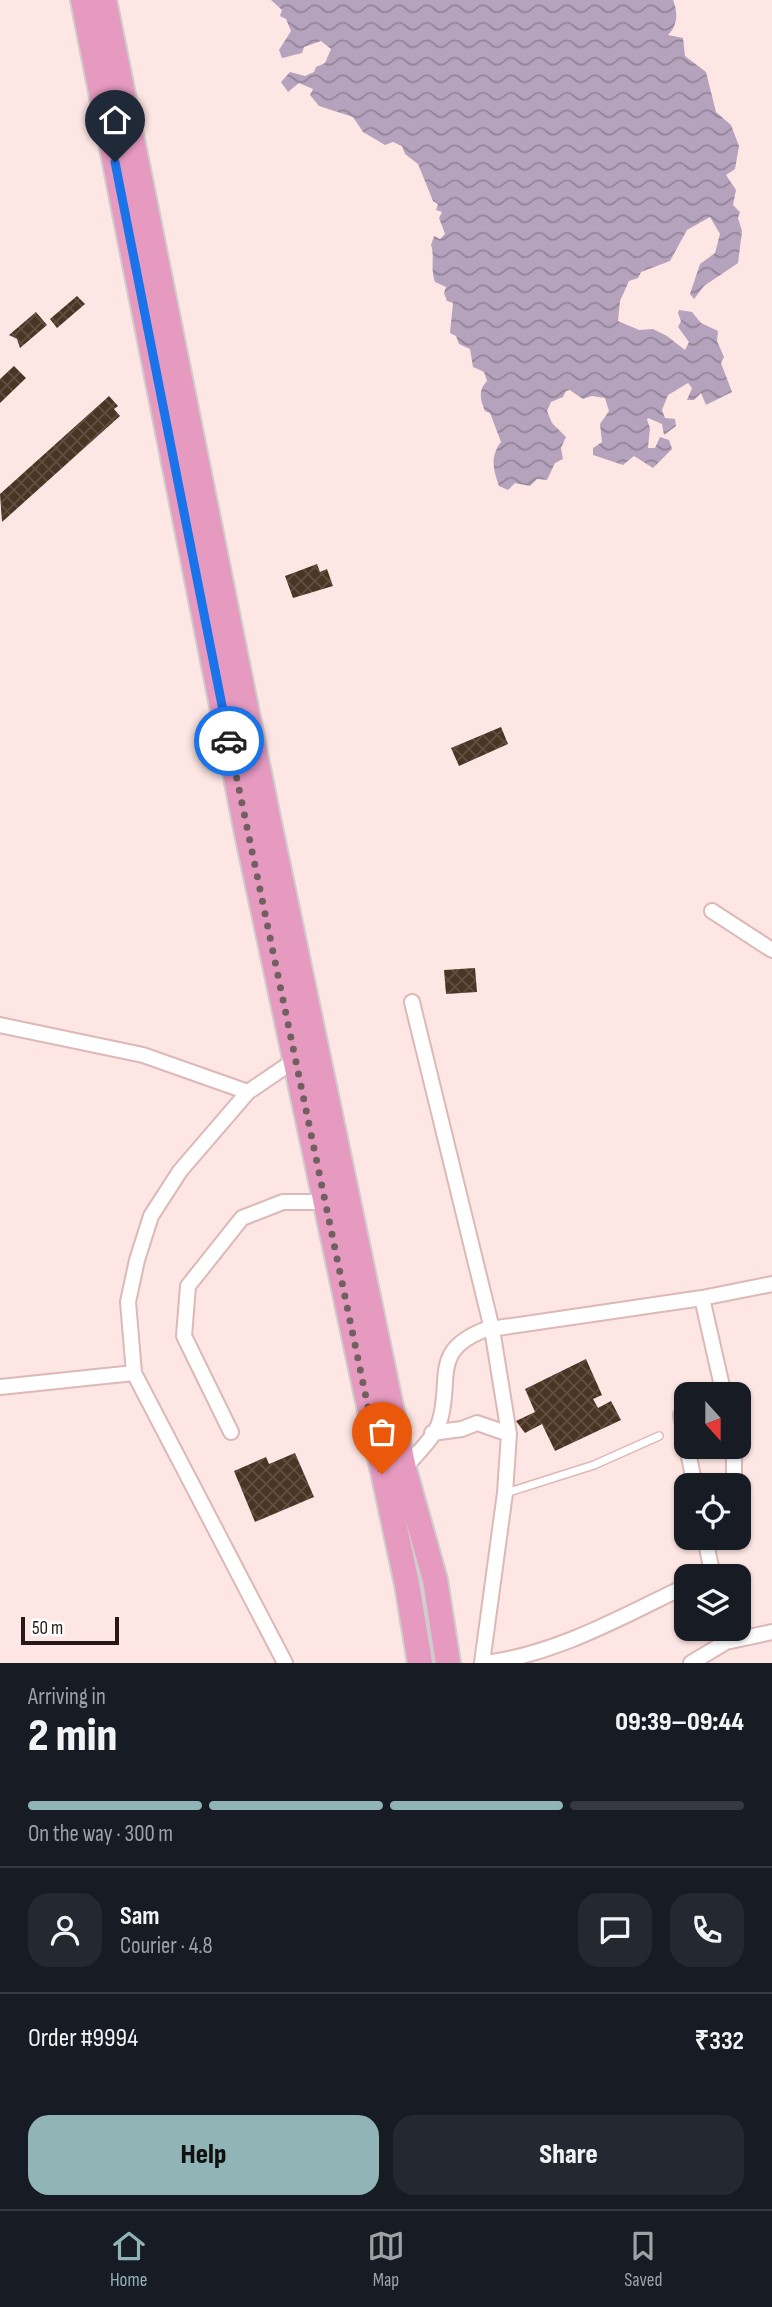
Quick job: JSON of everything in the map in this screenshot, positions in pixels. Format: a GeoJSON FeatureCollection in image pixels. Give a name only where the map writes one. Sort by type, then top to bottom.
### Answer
{"type":"FeatureCollection","features":[{"type":"Feature","properties":{"kind":"highway"},"geometry":{"type":"LineString","coordinates":[[83,0],[324,1202],[407,1584],[420,1663]]}},
{"type":"Feature","properties":{"kind":"highway"},"geometry":{"type":"LineString","coordinates":[[104,0],[268,818],[404,1469],[435,1580],[448,1663]]}},
{"type":"Feature","properties":{"kind":"street"},"geometry":{"type":"LineString","coordinates":[[712,911],[772,950]]}},
{"type":"Feature","properties":{"kind":"street"},"geometry":{"type":"LineString","coordinates":[[412,1002],[492,1329],[509,1434],[505,1493],[483,1663],[515,1659],[570,1641],[674,1592]]}},
{"type":"Feature","properties":{"kind":"street"},"geometry":{"type":"LineString","coordinates":[[0,1025],[143,1055],[248,1092]]}},
{"type":"Feature","properties":{"kind":"street"},"geometry":{"type":"LineString","coordinates":[[285,1663],[134,1373],[128,1302],[151,1216],[180,1171],[248,1092],[295,1060]]}},
{"type":"Feature","properties":{"kind":"street"},"geometry":{"type":"LineString","coordinates":[[231,1432],[184,1336],[188,1286],[242,1218],[283,1202],[324,1202]]}},
{"type":"Feature","properties":{"kind":"street"},"geometry":{"type":"LineString","coordinates":[[404,1469],[440,1423],[445,1370],[453,1351],[464,1338],[492,1329],[702,1298],[772,1284]]}},
{"type":"Feature","properties":{"kind":"street"},"geometry":{"type":"LineString","coordinates":[[702,1298],[721,1382]]}},
{"type":"Feature","properties":{"kind":"street"},"geometry":{"type":"LineString","coordinates":[[0,1387],[134,1373]]}},
{"type":"Feature","properties":{"kind":"street"},"geometry":{"type":"LineString","coordinates":[[432,1433],[462,1429],[477,1423],[509,1434]]}},
{"type":"Feature","properties":{"kind":"street"},"geometry":{"type":"LineString","coordinates":[[751,1634],[772,1632]]}},
{"type":"Feature","properties":{"kind":"street"},"geometry":{"type":"LineString","coordinates":[[691,1663],[718,1641]]}},
{"type":"Feature","properties":{"kind":"lane"},"geometry":{"type":"LineString","coordinates":[[505,1493],[594,1465],[659,1436]]}},
{"type":"Feature","properties":{"kind":"water"},"geometry":{"type":"Polygon","coordinates":[[[271,0],[673,0],[676,18],[668,35],[683,38],[685,56],[706,72],[716,112],[731,125],[739,146],[735,169],[726,175],[736,190],[733,205],[740,212],[738,218],[742,231],[738,263],[704,286],[694,299],[690,294],[700,264],[715,253],[720,234],[710,217],[687,230],[670,261],[641,272],[638,278],[629,281],[620,301],[618,321],[639,330],[653,329],[685,350],[689,342],[678,327],[681,321],[678,313],[679,310],[692,312],[701,323],[718,331],[717,341],[724,357],[721,363],[732,392],[706,405],[701,393],[694,400],[687,400],[692,388],[688,383],[668,395],[662,410],[665,418],[675,419],[676,426],[664,435],[662,424],[648,418],[647,420],[650,428],[648,448],[655,448],[660,437],[669,440],[672,449],[653,468],[634,456],[623,465],[593,455],[593,448],[602,442],[600,424],[609,411],[605,398],[592,396],[583,399],[570,390],[566,391],[563,397],[551,402],[547,411],[552,423],[566,437],[561,448],[563,459],[555,463],[547,480],[537,479],[530,486],[515,483],[508,490],[499,486],[494,463],[495,453],[501,442],[490,413],[485,411],[481,399],[482,388],[487,381],[484,372],[473,367],[470,349],[459,344],[456,336],[450,333],[453,303],[447,301],[444,293],[446,287],[435,282],[431,245],[434,236],[440,239],[445,234],[439,218],[442,212],[436,210],[438,204],[433,201],[418,164],[405,154],[402,146],[393,142],[385,145],[363,132],[353,117],[319,106],[310,95],[313,89],[299,83],[288,92],[281,82],[290,72],[305,76],[314,72],[316,67],[325,63],[331,49],[321,41],[304,47],[302,53],[282,58],[279,50],[291,31],[286,19],[280,16],[282,10],[271,0]]]}},
{"type":"Feature","properties":{"kind":"building"},"geometry":{"type":"Polygon","coordinates":[[[77,296],[85,304],[57,328],[50,319],[77,296]]]}},
{"type":"Feature","properties":{"kind":"building"},"geometry":{"type":"Polygon","coordinates":[[[36,312],[47,325],[20,348],[17,339],[9,335],[36,312]]]}},
{"type":"Feature","properties":{"kind":"building"},"geometry":{"type":"Polygon","coordinates":[[[14,366],[26,378],[0,403],[0,379],[14,366]]]}},
{"type":"Feature","properties":{"kind":"building"},"geometry":{"type":"Polygon","coordinates":[[[109,396],[118,406],[114,409],[120,416],[2,522],[0,494],[109,396]]]}},
{"type":"Feature","properties":{"kind":"building"},"geometry":{"type":"Polygon","coordinates":[[[317,564],[320,572],[327,569],[333,586],[293,598],[285,576],[317,564]]]}},
{"type":"Feature","properties":{"kind":"building"},"geometry":{"type":"Polygon","coordinates":[[[501,727],[508,744],[459,766],[451,748],[501,727]]]}},
{"type":"Feature","properties":{"kind":"building"},"geometry":{"type":"Polygon","coordinates":[[[475,968],[477,992],[446,994],[444,970],[475,968]]]}},
{"type":"Feature","properties":{"kind":"building"},"geometry":{"type":"Polygon","coordinates":[[[586,1359],[602,1395],[593,1399],[598,1408],[611,1401],[621,1420],[555,1451],[542,1424],[525,1433],[516,1421],[535,1412],[525,1389],[586,1359]]]}},
{"type":"Feature","properties":{"kind":"building"},"geometry":{"type":"Polygon","coordinates":[[[295,1453],[314,1497],[255,1522],[234,1471],[266,1457],[269,1464],[295,1453]]]}},
{"type":"Feature","properties":{"kind":"way so far"},"geometry":{"type":"LineString","coordinates":[[229,741],[382,1474]]}},
{"type":"Feature","properties":{"kind":"route"},"geometry":{"type":"LineString","coordinates":[[115,162],[229,741]]}}]}
